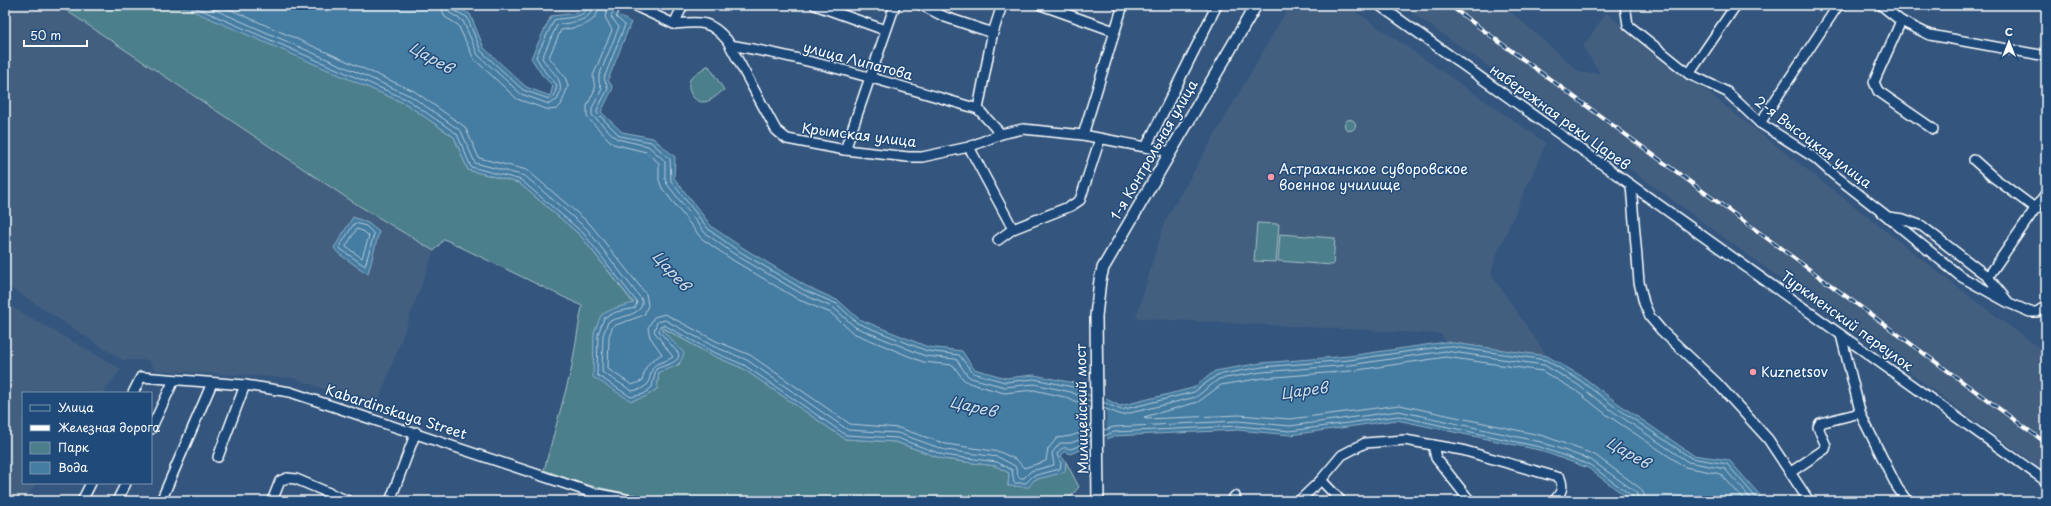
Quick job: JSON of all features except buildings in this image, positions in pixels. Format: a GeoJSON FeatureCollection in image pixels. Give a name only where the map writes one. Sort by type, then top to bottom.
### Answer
{"type":"FeatureCollection","features":[{"type":"Feature","properties":{"kind":"main road","name":"1-я Контрольная улица"},"geometry":{"type":"LineString","coordinates":[[1096,316],[1100,280],[1103,268],[1256,5]]}},
{"type":"Feature","properties":{"kind":"main road","name":"Милицейский мост"},"geometry":{"type":"LineString","coordinates":[[1096,316],[1098,501]]}},
{"type":"Feature","properties":{"kind":"street"},"geometry":{"type":"LineString","coordinates":[[636,7],[674,24],[684,5]]}},
{"type":"Feature","properties":{"kind":"street"},"geometry":{"type":"LineString","coordinates":[[815,5],[885,30]]}},
{"type":"Feature","properties":{"kind":"street"},"geometry":{"type":"LineString","coordinates":[[845,150],[871,78],[885,30],[895,5]]}},
{"type":"Feature","properties":{"kind":"street"},"geometry":{"type":"LineString","coordinates":[[920,5],[945,17],[993,33]]}},
{"type":"Feature","properties":{"kind":"street"},"geometry":{"type":"LineString","coordinates":[[1001,134],[978,110],[993,33],[1002,5]]}},
{"type":"Feature","properties":{"kind":"street"},"geometry":{"type":"LineString","coordinates":[[1041,5],[1114,31]]}},
{"type":"Feature","properties":{"kind":"street"},"geometry":{"type":"LineString","coordinates":[[1083,136],[1122,5]]}},
{"type":"Feature","properties":{"kind":"street"},"geometry":{"type":"LineString","coordinates":[[1146,147],[1217,5]]}},
{"type":"Feature","properties":{"kind":"street","name":"набережная реки Царев"},"geometry":{"type":"LineString","coordinates":[[1380,5],[1631,185],[1639,282],[1644,303],[1650,317],[1662,331],[1716,383],[1768,439],[1809,501]]}},
{"type":"Feature","properties":{"kind":"street","name":"2-я Высоцкая улица"},"geometry":{"type":"LineString","coordinates":[[1625,5],[1628,25],[1689,74],[1727,92],[1760,123],[1815,158],[1832,174],[1888,217],[1903,219],[1922,226],[1988,277],[2009,303],[2030,312],[2037,312],[2046,306]]}},
{"type":"Feature","properties":{"kind":"street"},"geometry":{"type":"LineString","coordinates":[[1689,74],[1736,5]]}},
{"type":"Feature","properties":{"kind":"street"},"geometry":{"type":"LineString","coordinates":[[1881,5],[1901,21],[1930,35],[2046,56]]}},
{"type":"Feature","properties":{"kind":"street"},"geometry":{"type":"LineString","coordinates":[[1760,123],[1839,6]]}},
{"type":"Feature","properties":{"kind":"street"},"geometry":{"type":"LineString","coordinates":[[1901,21],[1874,82],[1878,90],[1933,129]]}},
{"type":"Feature","properties":{"kind":"street","name":"Крымская улица"},"geometry":{"type":"LineString","coordinates":[[674,24],[699,22],[707,24],[720,32],[730,44],[776,130],[781,136],[787,139],[845,150],[922,157],[969,147],[1001,134],[1023,129],[1083,136],[1170,152]]}},
{"type":"Feature","properties":{"kind":"street","name":"улица Липатова"},"geometry":{"type":"LineString","coordinates":[[730,44],[767,51],[871,78],[978,110]]}},
{"type":"Feature","properties":{"kind":"street"},"geometry":{"type":"LineString","coordinates":[[998,240],[1013,229],[1071,206],[1080,200],[1100,139]]}},
{"type":"Feature","properties":{"kind":"street"},"geometry":{"type":"LineString","coordinates":[[969,147],[1013,229]]}},
{"type":"Feature","properties":{"kind":"street"},"geometry":{"type":"LineString","coordinates":[[1974,160],[1993,177],[2036,209]]}},
{"type":"Feature","properties":{"kind":"street","name":"Туркменский переулок"},"geometry":{"type":"LineString","coordinates":[[1631,185],[2046,481]]}},
{"type":"Feature","properties":{"kind":"street"},"geometry":{"type":"LineString","coordinates":[[1988,277],[2046,193]]}},
{"type":"Feature","properties":{"kind":"street"},"geometry":{"type":"LineString","coordinates":[[1888,217],[1960,276],[1994,297],[2009,303]]}},
{"type":"Feature","properties":{"kind":"street"},"geometry":{"type":"LineString","coordinates":[[1841,334],[1860,412],[1897,487],[1907,501]]}},
{"type":"Feature","properties":{"kind":"street","name":"Kabardinskaya Street"},"geometry":{"type":"LineString","coordinates":[[134,392],[141,377],[245,385],[290,392],[416,432],[592,497],[636,501]]}},
{"type":"Feature","properties":{"kind":"street"},"geometry":{"type":"LineString","coordinates":[[152,427],[174,380]]}},
{"type":"Feature","properties":{"kind":"street"},"geometry":{"type":"LineString","coordinates":[[161,501],[212,383]]}},
{"type":"Feature","properties":{"kind":"street"},"geometry":{"type":"LineString","coordinates":[[218,457],[245,385]]}},
{"type":"Feature","properties":{"kind":"street"},"geometry":{"type":"LineString","coordinates":[[1790,472],[1825,450],[1826,446],[1818,427],[1820,424],[1860,412]]}},
{"type":"Feature","properties":{"kind":"street"},"geometry":{"type":"LineString","coordinates":[[390,501],[416,432]]}},
{"type":"Feature","properties":{"kind":"street"},"geometry":{"type":"LineString","coordinates":[[1299,501],[1321,480],[1342,455],[1365,443],[1405,440],[1462,450],[1560,478],[1563,484],[1560,494],[1554,501]]}},
{"type":"Feature","properties":{"kind":"street"},"geometry":{"type":"LineString","coordinates":[[1433,445],[1436,458],[1470,501]]}},
{"type":"Feature","properties":{"kind":"street"},"geometry":{"type":"LineString","coordinates":[[272,501],[280,481],[287,478],[296,479],[348,501]]}},
{"type":"Feature","properties":{"kind":"street"},"geometry":{"type":"LineString","coordinates":[[1321,480],[1341,501]]}},
{"type":"Feature","properties":{"kind":"street"},"geometry":{"type":"LineString","coordinates":[[82,501],[90,484]]}},
{"type":"Feature","properties":{"kind":"street"},"geometry":{"type":"LineString","coordinates":[[117,501],[126,484]]}},
{"type":"Feature","properties":{"kind":"shaded area"},"geometry":{"type":"Polygon","coordinates":[[[5,5],[58,5],[353,202],[434,251],[378,402],[362,402],[293,378],[155,370],[148,360],[122,360],[5,284],[5,5]]]}},
{"type":"Feature","properties":{"kind":"shaded area"},"geometry":{"type":"Polygon","coordinates":[[[1290,5],[1346,5],[1546,143],[1496,256],[1491,274],[1547,356],[1446,342],[1441,334],[1136,318],[1165,221],[1290,5]]]}},
{"type":"Feature","properties":{"kind":"shaded area"},"geometry":{"type":"Polygon","coordinates":[[[1401,5],[1499,5],[1512,13],[1581,73],[1600,73],[1583,47],[1606,13],[1970,297],[2046,353],[2046,472],[1508,80],[1401,5]]]}},
{"type":"Feature","properties":{"kind":"shaded area"},"geometry":{"type":"Polygon","coordinates":[[[10,306],[121,369],[104,392],[22,392],[22,484],[36,484],[23,501],[5,501],[5,315],[10,306]]]}},
{"type":"Feature","properties":{"kind":"green space"},"geometry":{"type":"Polygon","coordinates":[[[58,5],[179,5],[406,104],[454,137],[468,170],[519,183],[580,235],[634,304],[615,308],[645,397],[657,389],[659,372],[680,364],[661,327],[709,354],[742,368],[845,439],[896,442],[943,459],[996,466],[1009,473],[1008,486],[1064,472],[1066,462],[1079,487],[1067,501],[662,501],[583,484],[544,470],[571,371],[582,306],[444,239],[434,251],[353,202],[58,5]]]}},
{"type":"Feature","properties":{"kind":"green space"},"geometry":{"type":"Polygon","coordinates":[[[709,66],[724,90],[710,100],[704,102],[699,101],[690,93],[689,84],[693,76],[709,66]]]}},
{"type":"Feature","properties":{"kind":"green space"},"geometry":{"type":"Polygon","coordinates":[[[1348,120],[1352,120],[1354,121],[1354,129],[1348,130],[1345,127],[1345,123],[1348,120]]]}},
{"type":"Feature","properties":{"kind":"green space"},"geometry":{"type":"Polygon","coordinates":[[[1257,223],[1279,224],[1276,262],[1254,261],[1257,223]]]}},
{"type":"Feature","properties":{"kind":"green space"},"geometry":{"type":"Polygon","coordinates":[[[1280,234],[1335,238],[1333,265],[1278,261],[1280,234]]]}},
{"type":"Feature","properties":{"kind":"water","name":"Царев"},"geometry":{"type":"Polygon","coordinates":[[[179,5],[452,5],[470,14],[484,48],[526,87],[550,96],[553,86],[542,75],[531,58],[551,16],[577,13],[586,5],[626,5],[620,16],[631,22],[608,80],[613,88],[601,112],[622,132],[653,138],[675,157],[674,178],[712,227],[740,246],[806,286],[839,301],[859,319],[928,347],[962,351],[974,369],[1006,378],[1034,375],[1074,383],[1120,406],[1193,388],[1215,371],[1261,363],[1349,356],[1446,342],[1547,356],[1583,377],[1616,402],[1693,455],[1729,460],[1765,501],[1632,501],[1588,468],[1539,450],[1397,420],[1290,435],[1238,430],[1114,436],[1070,454],[1065,451],[1061,456],[1066,462],[1065,472],[1034,480],[1029,487],[1008,486],[1009,473],[996,466],[943,459],[896,442],[845,439],[742,368],[709,354],[662,327],[664,332],[684,353],[683,358],[675,366],[659,372],[657,389],[645,397],[631,401],[593,377],[594,333],[601,315],[615,308],[634,303],[580,235],[519,183],[468,170],[454,137],[406,104],[179,5]]]}},
{"type":"Feature","properties":{"kind":"water"},"geometry":{"type":"Polygon","coordinates":[[[353,217],[368,223],[379,232],[368,274],[339,254],[334,248],[353,217]]]}},
{"type":"Feature","properties":{"kind":"pier"},"geometry":{"type":"Polygon","coordinates":[[[601,5],[628,5],[622,15],[632,21],[631,22],[601,5]]]}},
{"type":"Feature","properties":{"kind":"pier"},"geometry":{"type":"Polygon","coordinates":[[[1083,386],[1106,397],[1107,441],[1082,450],[1083,386]]]}},
{"type":"Feature","properties":{"kind":"railway"},"geometry":{"type":"LineString","coordinates":[[1449,5],[2046,443]]}},
{"type":"Feature","properties":{"kind":"place","name":"Астраханское суворовское военное училище"},"geometry":{"type":"Point","coordinates":[1271,177]}},
{"type":"Feature","properties":{"kind":"place","name":"Kuznetsov"},"geometry":{"type":"Point","coordinates":[1753,372]}}]}
